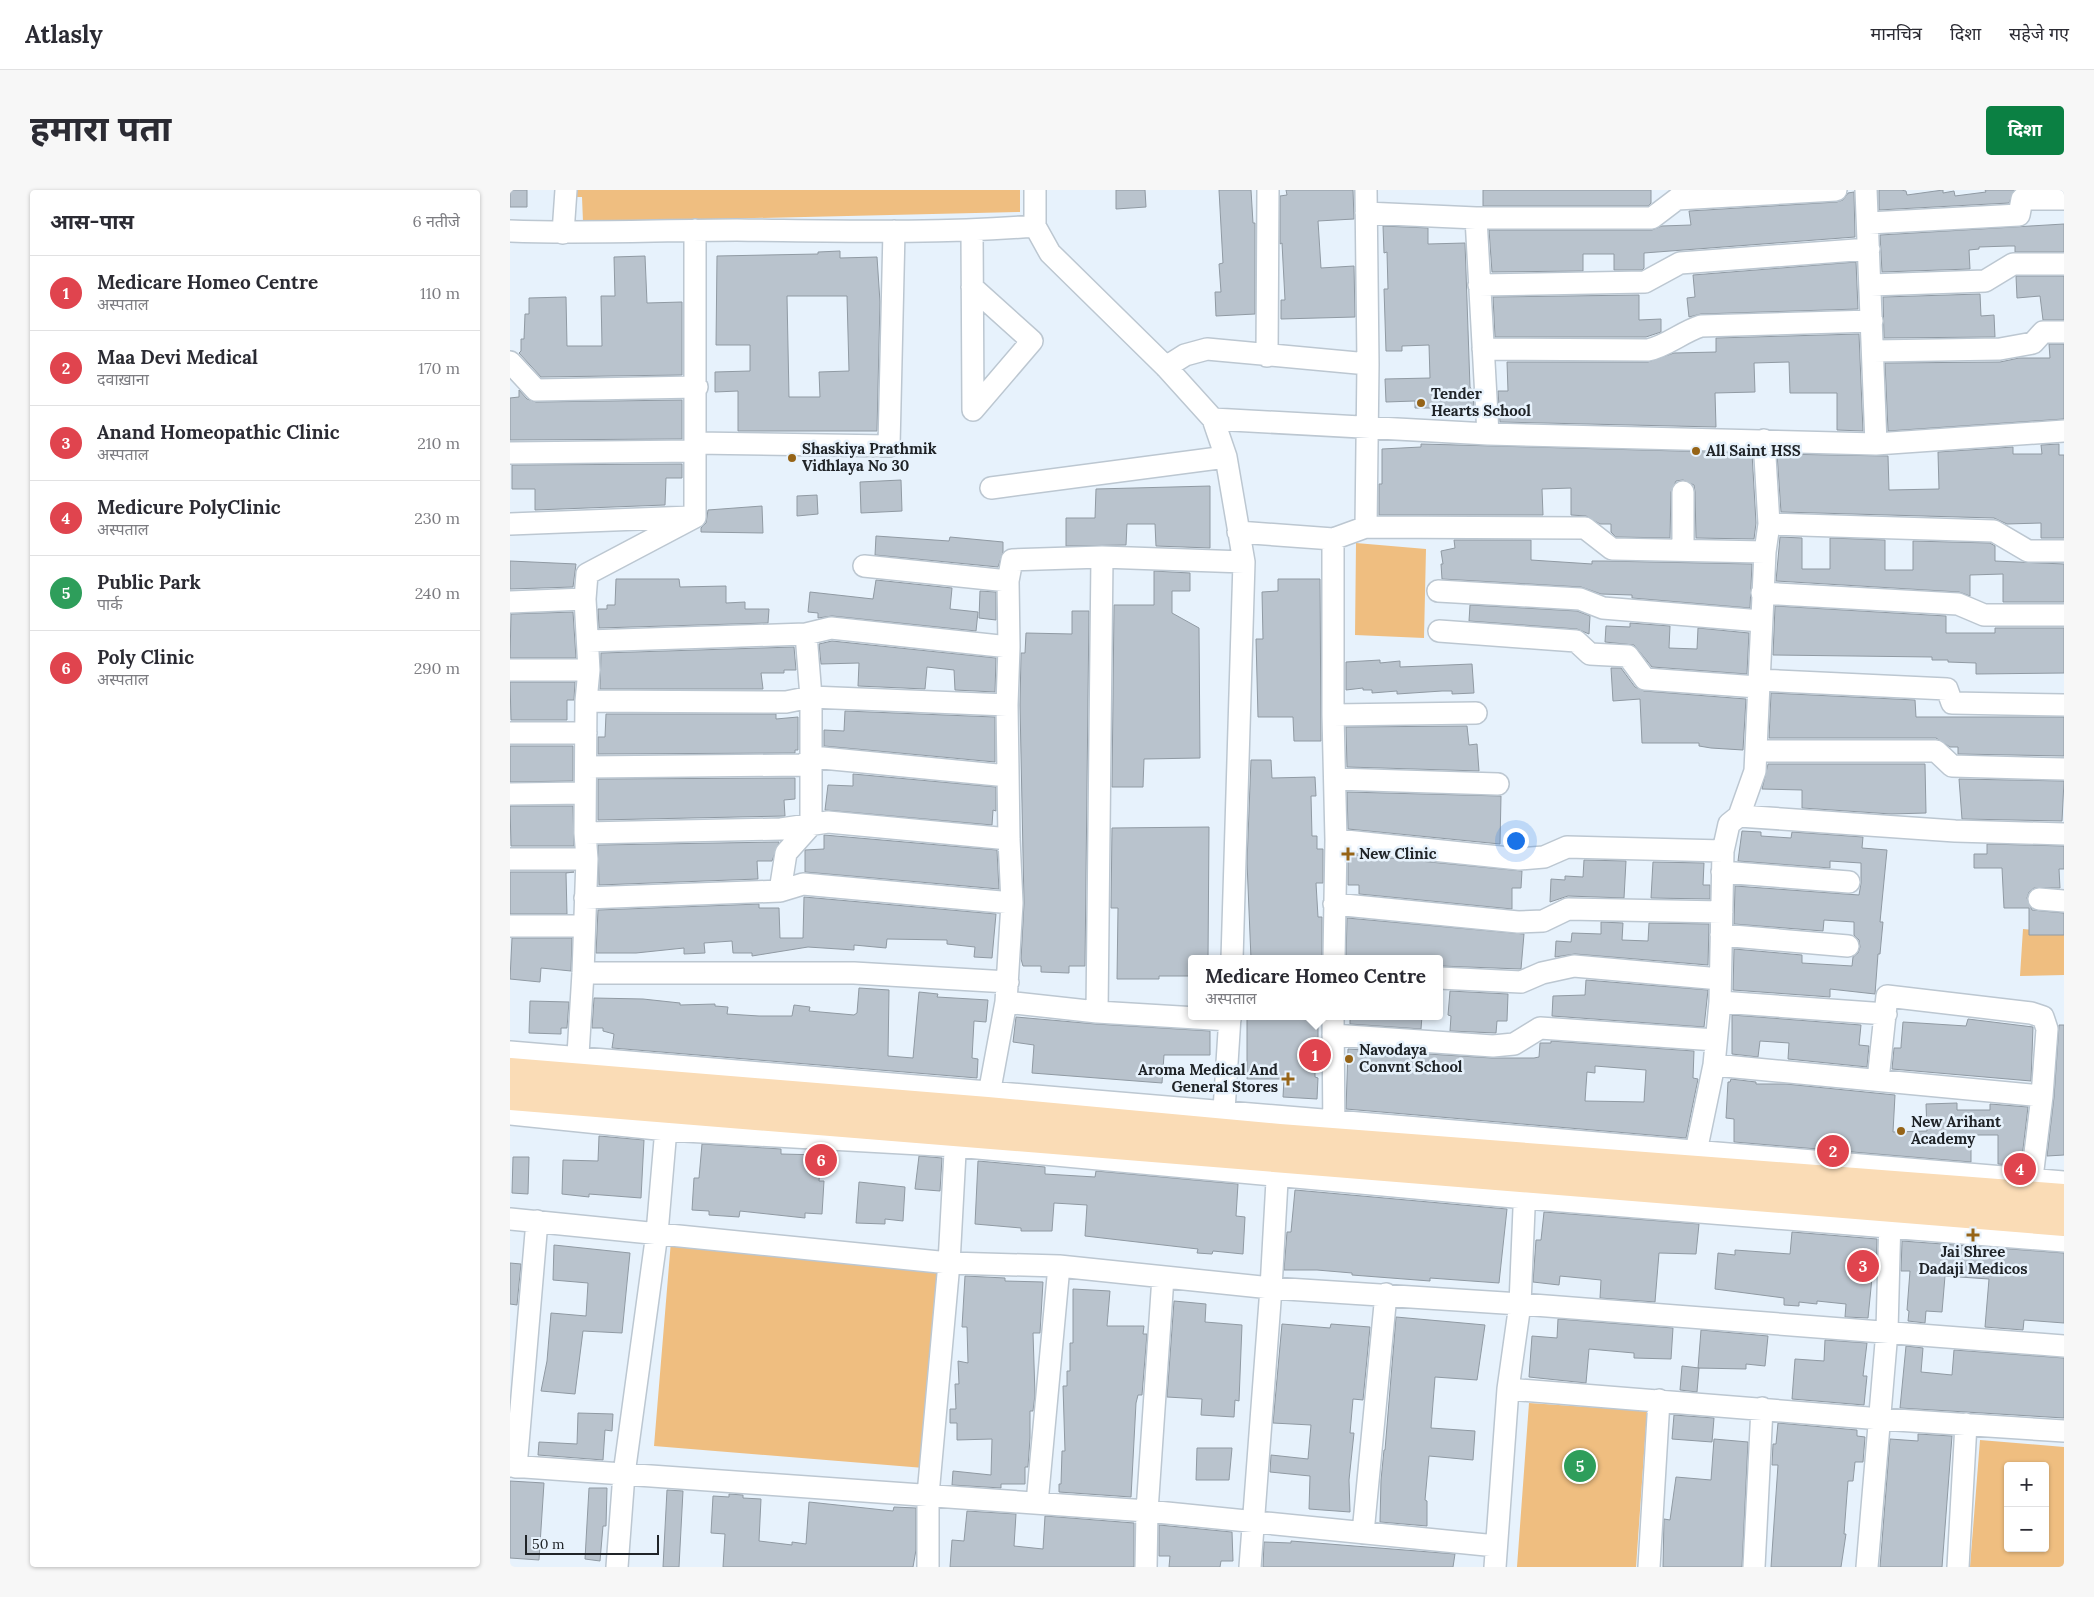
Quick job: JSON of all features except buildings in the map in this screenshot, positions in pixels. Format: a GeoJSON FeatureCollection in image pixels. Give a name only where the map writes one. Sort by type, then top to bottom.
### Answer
{"type":"FeatureCollection","features":[{"type":"Feature","properties":{"kind":"main road"},"geometry":{"type":"LineString","coordinates":[[510,1072],[577,1068],[988,1101],[1223,1133],[1278,1158],[1525,1188],[1693,1171],[1890,1217],[2064,1222]]}},
{"type":"Feature","properties":{"kind":"main road"},"geometry":{"type":"LineString","coordinates":[[510,1096],[667,1119],[956,1139],[1223,1133]]}},
{"type":"Feature","properties":{"kind":"main road"},"geometry":{"type":"LineString","coordinates":[[1278,1158],[1334,1132],[1693,1171],[2031,1187],[2064,1198]]}},
{"type":"Feature","properties":{"kind":"street"},"geometry":{"type":"LineString","coordinates":[[563,233],[566,190]]}},
{"type":"Feature","properties":{"kind":"street"},"geometry":{"type":"LineString","coordinates":[[1035,190],[1036,226],[1050,253],[1166,367],[1213,420],[1226,457],[1244,562],[1232,955]]}},
{"type":"Feature","properties":{"kind":"street"},"geometry":{"type":"LineString","coordinates":[[1267,356],[1268,190]]}},
{"type":"Feature","properties":{"kind":"street"},"geometry":{"type":"LineString","coordinates":[[1366,190],[1368,364],[1366,527]]}},
{"type":"Feature","properties":{"kind":"street"},"geometry":{"type":"LineString","coordinates":[[1366,212],[1476,218],[1652,218],[1677,199],[1836,190]]}},
{"type":"Feature","properties":{"kind":"street"},"geometry":{"type":"LineString","coordinates":[[1866,190],[1869,223],[1876,444]]}},
{"type":"Feature","properties":{"kind":"street"},"geometry":{"type":"LineString","coordinates":[[1869,223],[2019,215],[2022,199],[2064,199]]}},
{"type":"Feature","properties":{"kind":"street"},"geometry":{"type":"LineString","coordinates":[[1476,218],[1488,434]]}},
{"type":"Feature","properties":{"kind":"street"},"geometry":{"type":"LineString","coordinates":[[510,231],[563,233],[695,230],[972,231],[1036,226]]}},
{"type":"Feature","properties":{"kind":"street"},"geometry":{"type":"LineString","coordinates":[[695,230],[697,387],[695,516]]}},
{"type":"Feature","properties":{"kind":"street"},"geometry":{"type":"LineString","coordinates":[[510,453],[695,447],[890,446],[894,231]]}},
{"type":"Feature","properties":{"kind":"street"},"geometry":{"type":"LineString","coordinates":[[972,231],[972,288],[972,335],[973,410],[1032,341],[972,288]]}},
{"type":"Feature","properties":{"kind":"street"},"geometry":{"type":"LineString","coordinates":[[1479,285],[1645,282],[1680,263],[1869,250]]}},
{"type":"Feature","properties":{"kind":"street"},"geometry":{"type":"LineString","coordinates":[[1871,285],[1985,281],[2013,264],[2064,264]]}},
{"type":"Feature","properties":{"kind":"street"},"geometry":{"type":"LineString","coordinates":[[1483,349],[1648,350],[1660,348],[1687,330],[1701,326],[1872,321]]}},
{"type":"Feature","properties":{"kind":"street"},"geometry":{"type":"LineString","coordinates":[[1874,351],[2000,349],[2033,343],[2043,332],[2064,332]]}},
{"type":"Feature","properties":{"kind":"street"},"geometry":{"type":"LineString","coordinates":[[1166,367],[1185,355],[1207,349],[1368,364]]}},
{"type":"Feature","properties":{"kind":"street"},"geometry":{"type":"LineString","coordinates":[[510,362],[536,390],[697,387]]}},
{"type":"Feature","properties":{"kind":"street"},"geometry":{"type":"LineString","coordinates":[[1213,420],[1488,434],[1876,444],[2064,431]]}},
{"type":"Feature","properties":{"kind":"street"},"geometry":{"type":"LineString","coordinates":[[1693,1171],[1714,1065],[1720,1002],[1723,850],[1729,824],[1739,816],[1755,771],[1762,593],[1769,524],[1764,440]]}},
{"type":"Feature","properties":{"kind":"street"},"geometry":{"type":"LineString","coordinates":[[991,488],[1226,457]]}},
{"type":"Feature","properties":{"kind":"street"},"geometry":{"type":"LineString","coordinates":[[1683,492],[1683,549]]}},
{"type":"Feature","properties":{"kind":"street"},"geometry":{"type":"LineString","coordinates":[[510,524],[695,516]]}},
{"type":"Feature","properties":{"kind":"street"},"geometry":{"type":"LineString","coordinates":[[510,1052],[577,1068],[587,859],[585,794],[586,701],[589,670],[585,599],[586,574],[695,516]]}},
{"type":"Feature","properties":{"kind":"street"},"geometry":{"type":"LineString","coordinates":[[1769,524],[1994,531],[2028,551],[2064,551]]}},
{"type":"Feature","properties":{"kind":"street"},"geometry":{"type":"LineString","coordinates":[[1238,532],[1333,539],[1366,527],[1585,528],[1612,549],[1765,552]]}},
{"type":"Feature","properties":{"kind":"street"},"geometry":{"type":"LineString","coordinates":[[1333,539],[1333,715],[1336,840],[1334,955]]}},
{"type":"Feature","properties":{"kind":"street"},"geometry":{"type":"LineString","coordinates":[[988,1101],[1007,992],[1012,903],[1007,705],[1009,647],[1008,581],[1012,560],[1102,557],[1244,562]]}},
{"type":"Feature","properties":{"kind":"street"},"geometry":{"type":"LineString","coordinates":[[1097,1012],[1102,557]]}},
{"type":"Feature","properties":{"kind":"street"},"geometry":{"type":"LineString","coordinates":[[864,566],[1008,581]]}},
{"type":"Feature","properties":{"kind":"street"},"geometry":{"type":"LineString","coordinates":[[1438,591],[1580,599],[1602,608],[1761,621]]}},
{"type":"Feature","properties":{"kind":"street"},"geometry":{"type":"LineString","coordinates":[[1762,593],[1958,604],[1984,615],[2064,615]]}},
{"type":"Feature","properties":{"kind":"street"},"geometry":{"type":"LineString","coordinates":[[510,602],[585,599]]}},
{"type":"Feature","properties":{"kind":"street"},"geometry":{"type":"LineString","coordinates":[[588,641],[806,634],[831,628],[1009,647]]}},
{"type":"Feature","properties":{"kind":"street"},"geometry":{"type":"LineString","coordinates":[[1439,631],[1576,641],[1590,654],[1628,656],[1645,679],[1947,690],[1952,703],[2064,705]]}},
{"type":"Feature","properties":{"kind":"street"},"geometry":{"type":"LineString","coordinates":[[780,891],[786,853],[811,825],[811,696],[806,634]]}},
{"type":"Feature","properties":{"kind":"street"},"geometry":{"type":"LineString","coordinates":[[510,670],[589,670]]}},
{"type":"Feature","properties":{"kind":"street"},"geometry":{"type":"LineString","coordinates":[[586,701],[786,702],[811,696],[1007,705]]}},
{"type":"Feature","properties":{"kind":"street"},"geometry":{"type":"LineString","coordinates":[[1333,715],[1476,713]]}},
{"type":"Feature","properties":{"kind":"street"},"geometry":{"type":"LineString","coordinates":[[510,733],[586,733]]}},
{"type":"Feature","properties":{"kind":"street"},"geometry":{"type":"LineString","coordinates":[[1756,751],[1936,751],[1952,766],[2064,769]]}},
{"type":"Feature","properties":{"kind":"street"},"geometry":{"type":"LineString","coordinates":[[586,767],[803,765],[812,757],[1008,776]]}},
{"type":"Feature","properties":{"kind":"street"},"geometry":{"type":"LineString","coordinates":[[1335,779],[1498,784]]}},
{"type":"Feature","properties":{"kind":"street"},"geometry":{"type":"LineString","coordinates":[[510,794],[585,794]]}},
{"type":"Feature","properties":{"kind":"street"},"geometry":{"type":"LineString","coordinates":[[1739,816],[1955,831],[2064,834]]}},
{"type":"Feature","properties":{"kind":"street"},"geometry":{"type":"LineString","coordinates":[[585,833],[781,829],[828,822],[1009,839]]}},
{"type":"Feature","properties":{"kind":"street"},"geometry":{"type":"LineString","coordinates":[[1336,840],[1519,858],[1544,857],[1567,847],[1723,850]]}},
{"type":"Feature","properties":{"kind":"street"},"geometry":{"type":"LineString","coordinates":[[510,859],[587,859]]}},
{"type":"Feature","properties":{"kind":"street"},"geometry":{"type":"LineString","coordinates":[[1722,872],[1849,882]]}},
{"type":"Feature","properties":{"kind":"street"},"geometry":{"type":"LineString","coordinates":[[585,898],[780,891],[803,884],[1012,903]]}},
{"type":"Feature","properties":{"kind":"street"},"geometry":{"type":"LineString","coordinates":[[2039,899],[2064,901]]}},
{"type":"Feature","properties":{"kind":"street"},"geometry":{"type":"LineString","coordinates":[[1334,904],[1518,922],[1543,921],[1568,909],[1722,912]]}},
{"type":"Feature","properties":{"kind":"street"},"geometry":{"type":"LineString","coordinates":[[510,926],[584,926]]}},
{"type":"Feature","properties":{"kind":"street"},"geometry":{"type":"LineString","coordinates":[[1721,935],[1848,946]]}},
{"type":"Feature","properties":{"kind":"street"},"geometry":{"type":"LineString","coordinates":[[1443,978],[1521,982],[1542,973],[1574,966],[1720,979]]}},
{"type":"Feature","properties":{"kind":"street"},"geometry":{"type":"LineString","coordinates":[[583,973],[854,973],[1007,992],[1097,1012],[1188,1016]]}},
{"type":"Feature","properties":{"kind":"street"},"geometry":{"type":"LineString","coordinates":[[1878,1080],[1888,996],[2031,1013],[2043,1017],[2047,1029],[2042,1096],[2031,1187],[2064,1182]]}},
{"type":"Feature","properties":{"kind":"street"},"geometry":{"type":"LineString","coordinates":[[1720,1002],[1886,1014]]}},
{"type":"Feature","properties":{"kind":"street"},"geometry":{"type":"LineString","coordinates":[[1230,1020],[1223,1133],[1334,1132],[1333,1026],[1492,1046],[1514,1044],[1540,1028],[1716,1040]]}},
{"type":"Feature","properties":{"kind":"street"},"geometry":{"type":"LineString","coordinates":[[1714,1065],[2042,1096]]}},
{"type":"Feature","properties":{"kind":"street"},"geometry":{"type":"LineString","coordinates":[[510,1114],[667,1119],[656,1233],[624,1474],[617,1567]]}},
{"type":"Feature","properties":{"kind":"street"},"geometry":{"type":"LineString","coordinates":[[928,1567],[928,1495],[948,1263],[956,1139],[1278,1158],[1271,1288],[1252,1520],[1250,1567]]}},
{"type":"Feature","properties":{"kind":"street"},"geometry":{"type":"LineString","coordinates":[[1495,1567],[1508,1389],[1520,1304],[1525,1188],[1890,1217],[2064,1241]]}},
{"type":"Feature","properties":{"kind":"street"},"geometry":{"type":"LineString","coordinates":[[1867,1567],[1888,1332],[1890,1217]]}},
{"type":"Feature","properties":{"kind":"street"},"geometry":{"type":"LineString","coordinates":[[510,1219],[537,1220],[948,1263],[1059,1266],[1271,1288],[1386,1294],[2064,1346]]}},
{"type":"Feature","properties":{"kind":"street"},"geometry":{"type":"LineString","coordinates":[[537,1220],[513,1467],[1147,1511],[1252,1520],[1496,1546]]}},
{"type":"Feature","properties":{"kind":"street"},"geometry":{"type":"LineString","coordinates":[[1037,1503],[1059,1266]]}},
{"type":"Feature","properties":{"kind":"street"},"geometry":{"type":"LineString","coordinates":[[1146,1567],[1147,1511],[1163,1277]]}},
{"type":"Feature","properties":{"kind":"street"},"geometry":{"type":"LineString","coordinates":[[1363,1532],[1386,1294]]}},
{"type":"Feature","properties":{"kind":"street"},"geometry":{"type":"LineString","coordinates":[[1508,1389],[2064,1432]]}},
{"type":"Feature","properties":{"kind":"street"},"geometry":{"type":"LineString","coordinates":[[1649,1567],[1659,1400]]}},
{"type":"Feature","properties":{"kind":"street"},"geometry":{"type":"LineString","coordinates":[[1754,1567],[1762,1408]]}},
{"type":"Feature","properties":{"kind":"street"},"geometry":{"type":"LineString","coordinates":[[1958,1567],[1966,1424]]}},
{"type":"Feature","properties":{"kind":"shaded area"},"geometry":{"type":"Polygon","coordinates":[[[576,190],[1020,190],[1020,212],[583,222],[582,197],[576,197],[576,190]]]}},
{"type":"Feature","properties":{"kind":"shaded area"},"geometry":{"type":"Polygon","coordinates":[[[1356,543],[1426,549],[1424,638],[1355,635],[1356,543]]]}},
{"type":"Feature","properties":{"kind":"shaded area"},"geometry":{"type":"Polygon","coordinates":[[[2023,929],[2064,933],[2064,975],[2020,976],[2023,929]]]}},
{"type":"Feature","properties":{"kind":"shaded area"},"geometry":{"type":"Polygon","coordinates":[[[671,1241],[941,1263],[924,1468],[654,1446],[671,1241]]]}},
{"type":"Feature","properties":{"kind":"shaded area"},"geometry":{"type":"Polygon","coordinates":[[[1529,1403],[1647,1411],[1636,1567],[1517,1567],[1529,1403]]]}},
{"type":"Feature","properties":{"kind":"shaded area"},"geometry":{"type":"Polygon","coordinates":[[[1980,1440],[2064,1447],[2064,1567],[1970,1567],[1980,1440]]]}},
{"type":"Feature","properties":{"kind":"place","name":"Tender Hearts School"},"geometry":{"type":"Point","coordinates":[1421,403]}},
{"type":"Feature","properties":{"kind":"place","name":"All Saint HSS"},"geometry":{"type":"Point","coordinates":[1696,451]}},
{"type":"Feature","properties":{"kind":"place","name":"Shaskiya Prathmik Vidhlaya No 30"},"geometry":{"type":"Point","coordinates":[792,458]}},
{"type":"Feature","properties":{"kind":"place","name":"New Clinic"},"geometry":{"type":"Point","coordinates":[1348,854]}},
{"type":"Feature","properties":{"kind":"place","name":"Medicare Homeo Centre"},"geometry":{"type":"Point","coordinates":[1315,1055]}},
{"type":"Feature","properties":{"kind":"place","name":"Navodaya Convnt School"},"geometry":{"type":"Point","coordinates":[1349,1059]}},
{"type":"Feature","properties":{"kind":"place","name":"Aroma Medical And General Stores"},"geometry":{"type":"Point","coordinates":[1288,1079]}},
{"type":"Feature","properties":{"kind":"place","name":"New Arihant Academy"},"geometry":{"type":"Point","coordinates":[1901,1131]}},
{"type":"Feature","properties":{"kind":"place","name":"Maa Devi Medical"},"geometry":{"type":"Point","coordinates":[1833,1151]}},
{"type":"Feature","properties":{"kind":"place","name":"Poly Clinic"},"geometry":{"type":"Point","coordinates":[821,1160]}},
{"type":"Feature","properties":{"kind":"place","name":"Medicure PolyClinic"},"geometry":{"type":"Point","coordinates":[2020,1169]}},
{"type":"Feature","properties":{"kind":"place","name":"Jai Shree Dadaji Medicos"},"geometry":{"type":"Point","coordinates":[1973,1235]}},
{"type":"Feature","properties":{"kind":"place","name":"Anand Homeopathic Clinic"},"geometry":{"type":"Point","coordinates":[1863,1266]}},
{"type":"Feature","properties":{"kind":"place","name":"Public Park"},"geometry":{"type":"Point","coordinates":[1580,1466]}}]}
